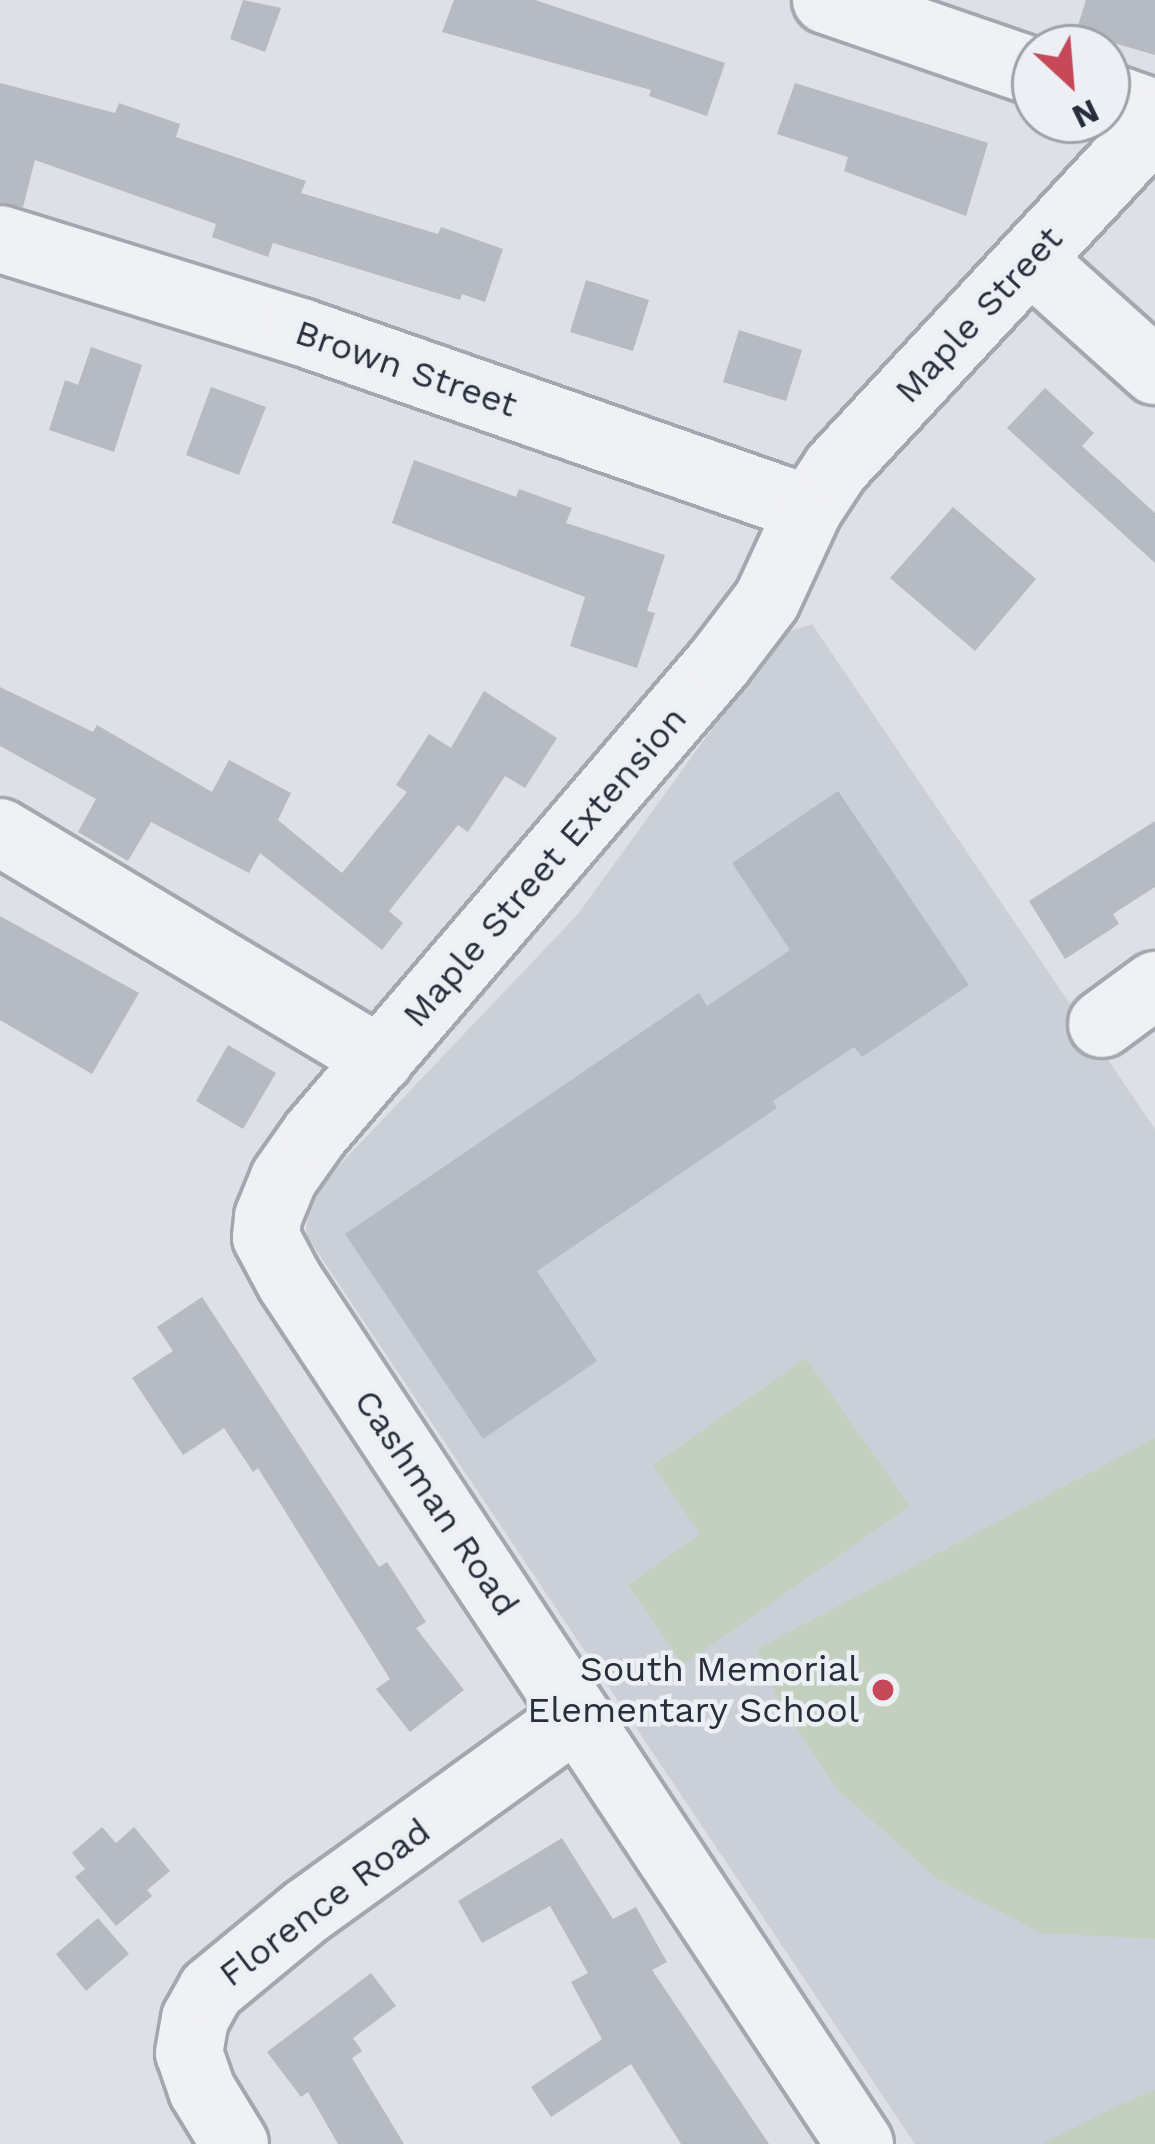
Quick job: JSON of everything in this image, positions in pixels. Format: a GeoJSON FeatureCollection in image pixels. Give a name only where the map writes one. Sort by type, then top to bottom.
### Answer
{"type":"FeatureCollection","features":[{"type":"Feature","properties":{"kind":"street"},"geometry":{"type":"LineString","coordinates":[[826,0],[1011,64]]}},
{"type":"Feature","properties":{"kind":"street","name":"Maple Street"},"geometry":{"type":"LineString","coordinates":[[809,508],[836,468],[1155,125]]}},
{"type":"Feature","properties":{"kind":"street","name":"Brown Street"},"geometry":{"type":"LineString","coordinates":[[0,238],[298,331],[809,508]]}},
{"type":"Feature","properties":{"kind":"street"},"geometry":{"type":"LineString","coordinates":[[1030,259],[1155,370]]}},
{"type":"Feature","properties":{"kind":"street","name":"Maple Street Extension"},"geometry":{"type":"LineString","coordinates":[[268,1217],[284,1178],[314,1134],[719,663],[767,600],[809,508]]}},
{"type":"Feature","properties":{"kind":"street"},"geometry":{"type":"LineString","coordinates":[[0,832],[380,1059]]}},
{"type":"Feature","properties":{"kind":"street"},"geometry":{"type":"LineString","coordinates":[[1102,1024],[1155,986]]}},
{"type":"Feature","properties":{"kind":"street","name":"Cashman Road"},"geometry":{"type":"LineString","coordinates":[[268,1217],[266,1238],[290,1282],[860,2144]]}},
{"type":"Feature","properties":{"kind":"street","name":"Florence Road"},"geometry":{"type":"LineString","coordinates":[[235,2144],[202,2090],[190,2053],[195,2019],[211,1990],[307,1911],[577,1715]]}},
{"type":"Feature","properties":{"kind":"shaded area","name":"South Memorial Elementary School"},"geometry":{"type":"Polygon","coordinates":[[[812,624],[1155,1129],[1155,2144],[915,2144],[306,1235],[309,1197],[578,914],[780,635],[812,624]]]}},
{"type":"Feature","properties":{"kind":"green space"},"geometry":{"type":"Polygon","coordinates":[[[806,1358],[910,1506],[683,1665],[628,1585],[700,1534],[653,1465],[806,1358]]]}},
{"type":"Feature","properties":{"kind":"green space"},"geometry":{"type":"Polygon","coordinates":[[[1155,1438],[1155,1939],[1041,1933],[937,1879],[835,1787],[778,1699],[757,1649],[1155,1438]]]}},
{"type":"Feature","properties":{"kind":"green space"},"geometry":{"type":"Polygon","coordinates":[[[1155,2090],[1155,2144],[1042,2144],[1115,2107],[1155,2090]]]}},
{"type":"Feature","properties":{"kind":"building"},"geometry":{"type":"Polygon","coordinates":[[[243,0],[281,8],[265,52],[230,39],[243,0]]]}},
{"type":"Feature","properties":{"kind":"building"},"geometry":{"type":"Polygon","coordinates":[[[454,0],[535,0],[725,63],[707,116],[649,96],[651,90],[442,32],[454,0]]]}},
{"type":"Feature","properties":{"kind":"building"},"geometry":{"type":"Polygon","coordinates":[[[1086,0],[1155,0],[1155,55],[1131,48],[1131,24],[1078,24],[1086,0]]]}},
{"type":"Feature","properties":{"kind":"building"},"geometry":{"type":"Polygon","coordinates":[[[0,83],[115,113],[119,103],[180,124],[176,137],[306,181],[301,193],[438,234],[441,227],[503,249],[485,302],[462,294],[460,300],[273,243],[268,257],[212,237],[216,224],[35,160],[23,207],[0,203],[0,83]]]}},
{"type":"Feature","properties":{"kind":"building"},"geometry":{"type":"Polygon","coordinates":[[[795,83],[988,143],[966,216],[844,171],[848,157],[777,134],[795,83]]]}},
{"type":"Feature","properties":{"kind":"building"},"geometry":{"type":"Polygon","coordinates":[[[586,280],[649,300],[633,351],[570,332],[586,280]]]}},
{"type":"Feature","properties":{"kind":"building"},"geometry":{"type":"Polygon","coordinates":[[[739,330],[802,350],[786,401],[723,382],[739,330]]]}},
{"type":"Feature","properties":{"kind":"building"},"geometry":{"type":"Polygon","coordinates":[[[91,347],[142,365],[114,452],[49,430],[65,380],[78,385],[91,347]]]}},
{"type":"Feature","properties":{"kind":"building"},"geometry":{"type":"Polygon","coordinates":[[[211,387],[266,407],[239,475],[186,455],[211,387]]]}},
{"type":"Feature","properties":{"kind":"building"},"geometry":{"type":"Polygon","coordinates":[[[1045,388],[1094,433],[1082,446],[1155,513],[1155,563],[1007,428],[1045,388]]]}},
{"type":"Feature","properties":{"kind":"building"},"geometry":{"type":"Polygon","coordinates":[[[414,460],[516,497],[519,489],[572,508],[566,523],[665,555],[647,611],[655,613],[637,668],[570,646],[585,597],[392,523],[414,460]]]}},
{"type":"Feature","properties":{"kind":"building"},"geometry":{"type":"Polygon","coordinates":[[[953,507],[1036,579],[975,651],[890,578],[953,507]]]}},
{"type":"Feature","properties":{"kind":"building"},"geometry":{"type":"Polygon","coordinates":[[[0,687],[93,732],[97,725],[212,792],[229,760],[291,793],[278,820],[342,873],[407,792],[396,785],[429,734],[451,748],[484,691],[557,738],[525,788],[505,776],[468,832],[458,825],[389,911],[403,923],[382,950],[260,853],[249,873],[151,822],[128,861],[78,832],[96,799],[0,746],[0,687]]]}},
{"type":"Feature","properties":{"kind":"building"},"geometry":{"type":"Polygon","coordinates":[[[838,791],[969,985],[862,1057],[854,1047],[773,1101],[777,1108],[537,1271],[597,1361],[483,1439],[345,1234],[699,993],[707,1006],[790,950],[732,863],[838,791]]]}},
{"type":"Feature","properties":{"kind":"building"},"geometry":{"type":"Polygon","coordinates":[[[1155,821],[1155,887],[1113,914],[1119,924],[1065,959],[1029,901],[1155,821]]]}},
{"type":"Feature","properties":{"kind":"building"},"geometry":{"type":"Polygon","coordinates":[[[0,916],[139,993],[92,1074],[0,1020],[0,916]]]}},
{"type":"Feature","properties":{"kind":"building"},"geometry":{"type":"Polygon","coordinates":[[[228,1045],[276,1073],[243,1129],[196,1101],[228,1045]]]}},
{"type":"Feature","properties":{"kind":"building"},"geometry":{"type":"Polygon","coordinates":[[[202,1297],[379,1567],[387,1562],[426,1622],[416,1628],[464,1690],[410,1732],[376,1689],[390,1679],[258,1468],[253,1472],[224,1428],[183,1455],[132,1378],[173,1351],[157,1327],[202,1297]]]}},
{"type":"Feature","properties":{"kind":"building"},"geometry":{"type":"Polygon","coordinates":[[[102,1827],[116,1843],[134,1827],[170,1871],[147,1890],[152,1896],[116,1926],[75,1877],[85,1869],[72,1853],[102,1827]]]}},
{"type":"Feature","properties":{"kind":"building"},"geometry":{"type":"Polygon","coordinates":[[[562,1838],[613,1919],[636,1907],[667,1962],[652,1970],[769,2144],[681,2144],[631,2064],[551,2117],[531,2087],[602,2039],[571,1982],[588,1973],[550,1906],[482,1943],[458,1901],[562,1838]]]}},
{"type":"Feature","properties":{"kind":"building"},"geometry":{"type":"Polygon","coordinates":[[[98,1918],[129,1954],[86,1991],[56,1954],[98,1918]]]}},
{"type":"Feature","properties":{"kind":"building"},"geometry":{"type":"Polygon","coordinates":[[[371,1973],[396,2006],[353,2038],[362,2051],[352,2058],[404,2144],[338,2144],[308,2092],[301,2097],[267,2052],[371,1973]]]}},
{"type":"Feature","properties":{"kind":"place","name":"South Memorial Elementary School"},"geometry":{"type":"Point","coordinates":[883,1690]}}]}
